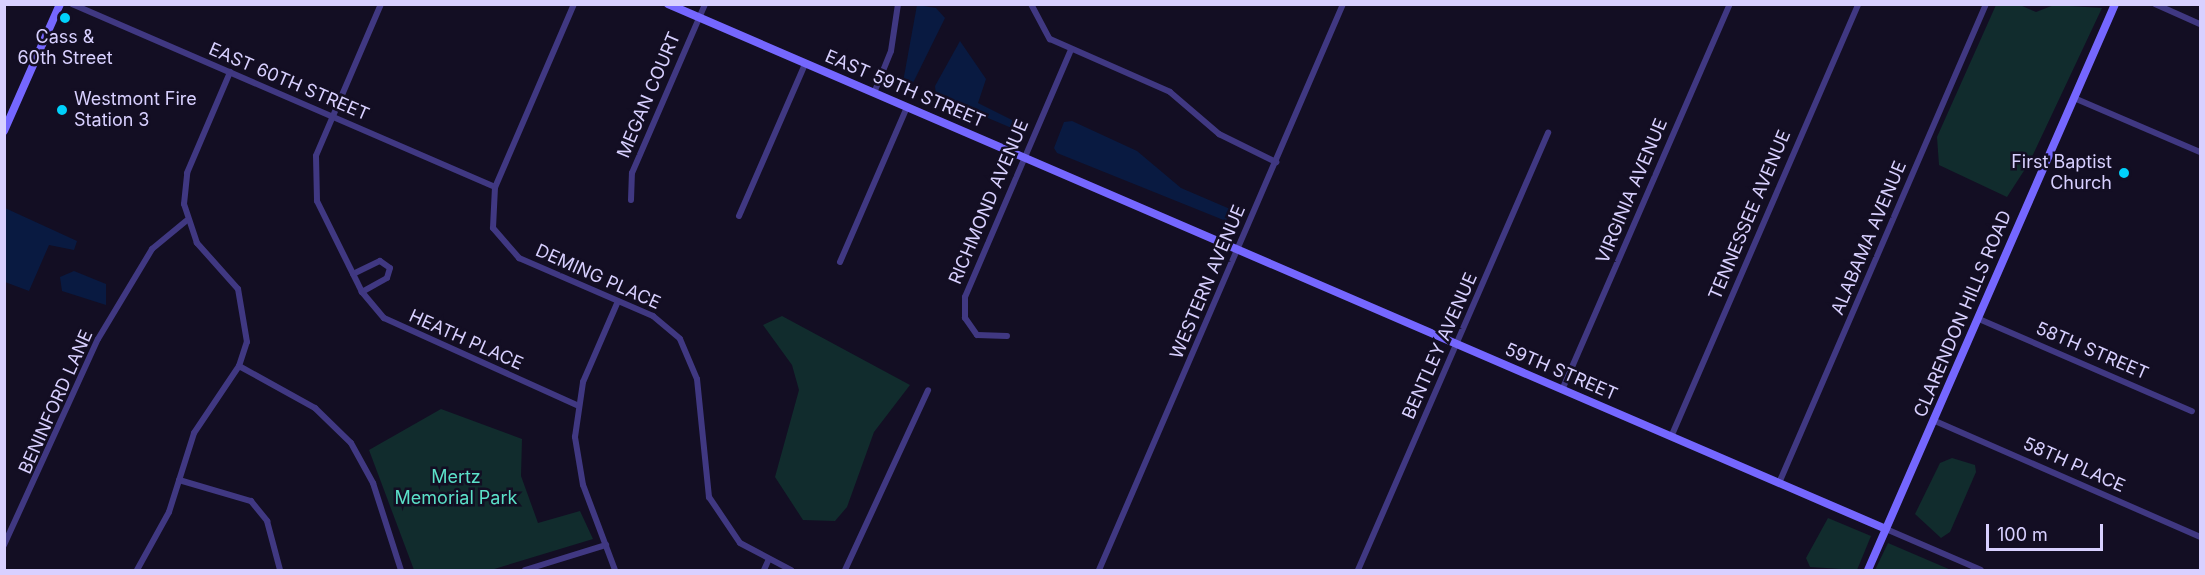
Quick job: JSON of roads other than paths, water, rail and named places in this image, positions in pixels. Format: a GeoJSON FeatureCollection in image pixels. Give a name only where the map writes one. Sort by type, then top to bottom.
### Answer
{"type":"FeatureCollection","features":[{"type":"Feature","properties":{"kind":"street"},"geometry":{"type":"LineString","coordinates":[[4,131],[60,4]]}},
{"type":"Feature","properties":{"kind":"street","name":"EAST 60TH STREET"},"geometry":{"type":"LineString","coordinates":[[72,4],[495,187]]}},
{"type":"Feature","properties":{"kind":"street","name":"HEATH PLACE"},"geometry":{"type":"LineString","coordinates":[[381,4],[316,156],[313,185],[352,274],[362,292],[400,328],[577,405]]}},
{"type":"Feature","properties":{"kind":"street"},"geometry":{"type":"LineString","coordinates":[[495,187],[574,4]]}},
{"type":"Feature","properties":{"kind":"street","name":"EAST 59TH STREET"},"geometry":{"type":"LineString","coordinates":[[668,4],[1129,203]]}},
{"type":"Feature","properties":{"kind":"street","name":"MEGAN COURT"},"geometry":{"type":"LineString","coordinates":[[631,200],[632,173],[705,4]]}},
{"type":"Feature","properties":{"kind":"street"},"geometry":{"type":"LineString","coordinates":[[874,93],[891,51],[898,4]]}},
{"type":"Feature","properties":{"kind":"street"},"geometry":{"type":"LineString","coordinates":[[1031,4],[1041,28],[1071,50],[1170,92],[1219,134],[1276,162]]}},
{"type":"Feature","properties":{"kind":"street","name":"WESTERN AVENUE"},"geometry":{"type":"LineString","coordinates":[[1099,570],[1343,4]]}},
{"type":"Feature","properties":{"kind":"street","name":"VIRGINIA AVENUE"},"geometry":{"type":"LineString","coordinates":[[1562,390],[1730,4]]}},
{"type":"Feature","properties":{"kind":"street","name":"TENNESSEE AVENUE"},"geometry":{"type":"LineString","coordinates":[[1671,437],[1858,4]]}},
{"type":"Feature","properties":{"kind":"street","name":"ALABAMA AVENUE"},"geometry":{"type":"LineString","coordinates":[[1779,483],[1986,4]]}},
{"type":"Feature","properties":{"kind":"street","name":"CLARENDON HILLS ROAD"},"geometry":{"type":"LineString","coordinates":[[1868,570],[1935,421],[2115,4]]}},
{"type":"Feature","properties":{"kind":"street"},"geometry":{"type":"LineString","coordinates":[[2155,4],[2200,24]]}},
{"type":"Feature","properties":{"kind":"street","name":"RICHMOND AVENUE"},"geometry":{"type":"LineString","coordinates":[[1008,336],[977,335],[963,308],[1023,158],[1071,50]]}},
{"type":"Feature","properties":{"kind":"street"},"geometry":{"type":"LineString","coordinates":[[739,216],[805,64]]}},
{"type":"Feature","properties":{"kind":"street"},"geometry":{"type":"LineString","coordinates":[[137,570],[165,520],[199,424],[239,366],[247,335],[243,299],[186,220],[187,173],[230,72]]}},
{"type":"Feature","properties":{"kind":"street"},"geometry":{"type":"LineString","coordinates":[[2074,98],[2200,152]]}},
{"type":"Feature","properties":{"kind":"street"},"geometry":{"type":"LineString","coordinates":[[840,262],[907,107]]}},
{"type":"Feature","properties":{"kind":"street","name":"BENTLEY AVENUE"},"geometry":{"type":"LineString","coordinates":[[1358,570],[1548,133]]}},
{"type":"Feature","properties":{"kind":"street","name":"DEMING PLACE"},"geometry":{"type":"LineString","coordinates":[[495,187],[493,228],[512,253],[663,322],[684,345],[697,380],[709,497],[732,534],[768,561],[791,570]]}},
{"type":"Feature","properties":{"kind":"street","name":"59TH STREET"},"geometry":{"type":"LineString","coordinates":[[1129,203],[1982,570]]}},
{"type":"Feature","properties":{"kind":"street","name":"BENINFORD LANE"},"geometry":{"type":"LineString","coordinates":[[4,545],[99,339],[152,249],[186,220]]}},
{"type":"Feature","properties":{"kind":"street"},"geometry":{"type":"LineString","coordinates":[[352,274],[380,261],[390,268],[387,278],[362,292]]}},
{"type":"Feature","properties":{"kind":"street"},"geometry":{"type":"LineString","coordinates":[[615,570],[578,466],[577,405],[618,301]]}},
{"type":"Feature","properties":{"kind":"street","name":"58TH STREET"},"geometry":{"type":"LineString","coordinates":[[1979,319],[2192,411]]}},
{"type":"Feature","properties":{"kind":"street"},"geometry":{"type":"LineString","coordinates":[[239,366],[315,408],[351,443],[373,483],[401,570]]}},
{"type":"Feature","properties":{"kind":"street"},"geometry":{"type":"LineString","coordinates":[[844,570],[928,390]]}},
{"type":"Feature","properties":{"kind":"street","name":"58TH PLACE"},"geometry":{"type":"LineString","coordinates":[[1935,421],[2200,537]]}},
{"type":"Feature","properties":{"kind":"street"},"geometry":{"type":"LineString","coordinates":[[179,480],[251,501],[267,521],[279,570]]}},
{"type":"Feature","properties":{"kind":"street"},"geometry":{"type":"LineString","coordinates":[[525,570],[606,545]]}},
{"type":"Feature","properties":{"kind":"street"},"geometry":{"type":"LineString","coordinates":[[764,570],[768,561]]}},
{"type":"Feature","properties":{"kind":"water"},"geometry":{"type":"Polygon","coordinates":[[[917,5],[936,8],[945,18],[910,89],[903,82],[917,5]]]}},
{"type":"Feature","properties":{"kind":"water"},"geometry":{"type":"Polygon","coordinates":[[[960,41],[986,79],[978,103],[1012,120],[1014,129],[936,96],[935,86],[960,41]]]}},
{"type":"Feature","properties":{"kind":"water"},"geometry":{"type":"Polygon","coordinates":[[[1072,121],[1137,151],[1181,188],[1230,209],[1226,221],[1057,153],[1054,148],[1064,122],[1072,121]]]}},
{"type":"Feature","properties":{"kind":"water"},"geometry":{"type":"Polygon","coordinates":[[[5,208],[77,241],[74,250],[49,245],[29,291],[5,282],[5,208]]]}},
{"type":"Feature","properties":{"kind":"water"},"geometry":{"type":"Polygon","coordinates":[[[74,271],[106,284],[106,305],[62,291],[60,277],[74,271]]]}},
{"type":"Feature","properties":{"kind":"place","name":"Cass & 60th Street"},"geometry":{"type":"Point","coordinates":[65,18]}},
{"type":"Feature","properties":{"kind":"place","name":"Westmont Fire Station 3"},"geometry":{"type":"Point","coordinates":[62,110]}},
{"type":"Feature","properties":{"kind":"place","name":"First Baptist Church"},"geometry":{"type":"Point","coordinates":[2124,173]}},
{"type":"Feature","properties":{"kind":"park label","name":"Mertz Memorial Park"},"geometry":{"type":"Point","coordinates":[456,488]}}]}
